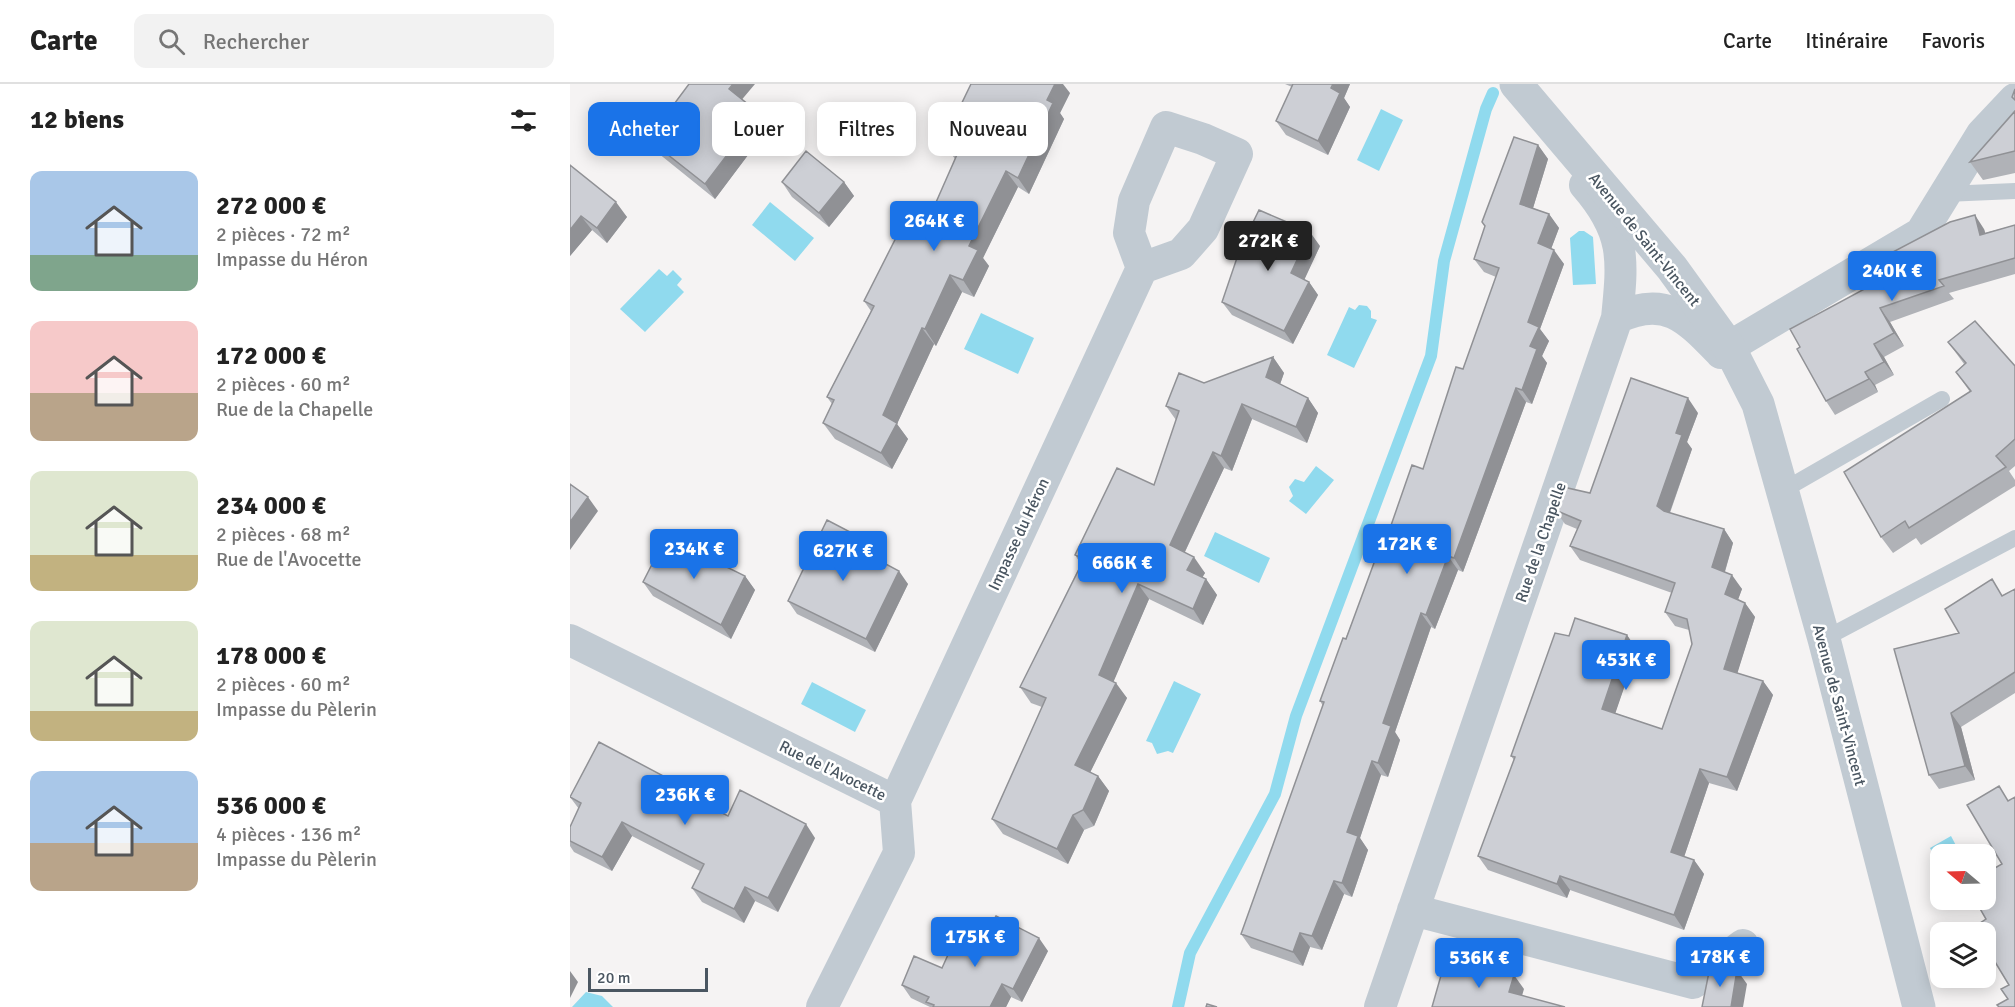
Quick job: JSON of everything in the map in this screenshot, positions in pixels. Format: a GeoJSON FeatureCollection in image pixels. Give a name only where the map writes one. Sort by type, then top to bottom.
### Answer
{"type":"FeatureCollection","features":[{"type":"Feature","properties":{"kind":"street","name":"Rue de la Chapelle"},"geometry":{"type":"LineString","coordinates":[[1380,1007],[1617,318],[1622,268],[1617,231],[1592,193],[1539,128],[1520,88]]}},
{"type":"Feature","properties":{"kind":"street","name":"Avenue de Saint-Vincent"},"geometry":{"type":"LineString","coordinates":[[1520,88],[1672,268],[1729,347],[1758,404],[1824,639],[1919,1007]]}},
{"type":"Feature","properties":{"kind":"street"},"geometry":{"type":"LineString","coordinates":[[1729,347],[1921,233],[1982,134],[2015,99]]}},
{"type":"Feature","properties":{"kind":"street","name":"Impasse du Héron"},"geometry":{"type":"LineString","coordinates":[[895,801],[1142,268]]}},
{"type":"Feature","properties":{"kind":"street","name":"Avenue de Saint-Vincent"},"geometry":{"type":"LineString","coordinates":[[1617,318],[1632,311],[1653,308],[1665,309],[1688,320],[1720,353],[1758,404]]}},
{"type":"Feature","properties":{"kind":"street","name":"Rue de l'Avocette"},"geometry":{"type":"LineString","coordinates":[[570,640],[895,801],[899,854],[822,1007]]}},
{"type":"Feature","properties":{"kind":"street"},"geometry":{"type":"LineString","coordinates":[[1413,910],[1693,983],[1743,945]]}},
{"type":"Feature","properties":{"kind":"lane"},"geometry":{"type":"LineString","coordinates":[[1945,194],[2015,191]]}},
{"type":"Feature","properties":{"kind":"lane"},"geometry":{"type":"LineString","coordinates":[[1782,491],[1942,399]]}},
{"type":"Feature","properties":{"kind":"lane"},"geometry":{"type":"LineString","coordinates":[[1824,639],[2015,538]]}},
{"type":"Feature","properties":{"kind":"water"},"geometry":{"type":"Polygon","coordinates":[[[1381,109],[1403,120],[1379,171],[1357,160],[1381,109]]]}},
{"type":"Feature","properties":{"kind":"water"},"geometry":{"type":"Polygon","coordinates":[[[770,202],[814,238],[795,261],[752,225],[770,202]]]}},
{"type":"Feature","properties":{"kind":"water"},"geometry":{"type":"Polygon","coordinates":[[[1579,231],[1584,231],[1593,237],[1596,284],[1573,285],[1570,238],[1579,231]]]}},
{"type":"Feature","properties":{"kind":"water"},"geometry":{"type":"Polygon","coordinates":[[[659,269],[667,276],[673,270],[682,279],[677,285],[684,292],[645,332],[620,309],[659,269]]]}},
{"type":"Feature","properties":{"kind":"water"},"geometry":{"type":"Polygon","coordinates":[[[1359,305],[1367,306],[1371,311],[1371,318],[1377,320],[1354,368],[1327,355],[1349,307],[1355,310],[1359,305]]]}},
{"type":"Feature","properties":{"kind":"water"},"geometry":{"type":"Polygon","coordinates":[[[981,313],[1034,338],[1018,374],[964,349],[981,313]]]}},
{"type":"Feature","properties":{"kind":"water"},"geometry":{"type":"Polygon","coordinates":[[[1316,466],[1334,480],[1306,514],[1289,501],[1293,496],[1289,487],[1295,479],[1304,482],[1316,466]]]}},
{"type":"Feature","properties":{"kind":"water"},"geometry":{"type":"Polygon","coordinates":[[[1215,532],[1270,558],[1259,583],[1204,556],[1215,532]]]}},
{"type":"Feature","properties":{"kind":"water"},"geometry":{"type":"Polygon","coordinates":[[[1174,681],[1201,694],[1173,753],[1168,751],[1157,754],[1152,743],[1146,741],[1174,681]]]}},
{"type":"Feature","properties":{"kind":"water"},"geometry":{"type":"Polygon","coordinates":[[[812,682],[866,710],[855,732],[801,704],[812,682]]]}},
{"type":"Feature","properties":{"kind":"water"},"geometry":{"type":"Polygon","coordinates":[[[1951,836],[1955,844],[1937,844],[1951,836]]]}},
{"type":"Feature","properties":{"kind":"water"},"geometry":{"type":"Polygon","coordinates":[[[586,992],[602,996],[613,1007],[572,1007],[586,992]]]}},
{"type":"Feature","properties":{"kind":"building"},"geometry":{"type":"Polygon","coordinates":[[[689,84],[733,84],[729,89],[745,102],[712,102],[712,156],[726,156],[705,184],[670,156],[700,156],[700,102],[676,102],[689,84]]]}},
{"type":"Feature","properties":{"kind":"building"},"geometry":{"type":"Polygon","coordinates":[[[971,84],[1055,84],[1047,100],[1053,103],[1048,114],[1048,102],[962,102],[971,84]]]}},
{"type":"Feature","properties":{"kind":"building"},"geometry":{"type":"Polygon","coordinates":[[[1293,84],[1333,84],[1331,88],[1340,93],[1318,141],[1276,121],[1293,84]]]}},
{"type":"Feature","properties":{"kind":"building"},"geometry":{"type":"Polygon","coordinates":[[[2015,111],[2015,151],[1970,162],[2015,111]]]}},
{"type":"Feature","properties":{"kind":"building"},"geometry":{"type":"Polygon","coordinates":[[[1514,137],[1538,145],[1520,204],[1549,214],[1538,243],[1554,250],[1528,322],[1539,327],[1530,346],[1537,349],[1522,390],[1516,388],[1454,558],[1448,556],[1426,615],[1421,613],[1383,723],[1391,726],[1378,763],[1372,761],[1347,832],[1358,836],[1342,883],[1334,881],[1312,936],[1300,933],[1293,952],[1241,934],[1324,702],[1320,701],[1343,638],[1346,639],[1385,533],[1388,534],[1412,465],[1423,469],[1456,367],[1463,369],[1499,268],[1474,259],[1485,226],[1482,222],[1514,137]]]}},
{"type":"Feature","properties":{"kind":"building"},"geometry":{"type":"Polygon","coordinates":[[[805,152],[844,182],[819,213],[782,182],[802,156],[805,156],[805,152]]]}},
{"type":"Feature","properties":{"kind":"building"},"geometry":{"type":"Polygon","coordinates":[[[956,156],[1028,156],[1018,178],[1006,171],[969,246],[978,250],[963,280],[950,275],[925,329],[922,328],[883,415],[897,423],[881,453],[823,423],[834,400],[827,397],[874,306],[864,301],[907,216],[926,225],[956,156]]]}},
{"type":"Feature","properties":{"kind":"building"},"geometry":{"type":"Polygon","coordinates":[[[570,165],[616,202],[597,228],[581,216],[570,230],[570,165]]]}},
{"type":"Feature","properties":{"kind":"building"},"geometry":{"type":"Polygon","coordinates":[[[1259,210],[1310,232],[1291,273],[1309,282],[1284,331],[1222,302],[1240,249],[1259,210]]]}},
{"type":"Feature","properties":{"kind":"building"},"geometry":{"type":"Polygon","coordinates":[[[1975,215],[1980,235],[2015,225],[2015,258],[1939,280],[1944,286],[1880,308],[1894,333],[1874,344],[1884,362],[1865,372],[1869,379],[1826,401],[1797,349],[1800,347],[1790,329],[1898,271],[1889,254],[1950,222],[1975,215]]]}},
{"type":"Feature","properties":{"kind":"building"},"geometry":{"type":"Polygon","coordinates":[[[1975,321],[2015,366],[2015,439],[1996,456],[2006,467],[1909,528],[1905,521],[1881,537],[1844,472],[1971,391],[1956,372],[1966,363],[1948,342],[1975,321]]]}},
{"type":"Feature","properties":{"kind":"building"},"geometry":{"type":"Polygon","coordinates":[[[1273,357],[1266,377],[1308,398],[1296,427],[1242,404],[1221,456],[1213,452],[1170,545],[1194,557],[1187,570],[1206,579],[1193,609],[1138,584],[1099,675],[1116,683],[1075,765],[1098,776],[1083,810],[1073,815],[1057,849],[992,819],[1046,698],[1020,687],[1084,559],[1075,555],[1117,468],[1154,485],[1179,411],[1166,406],[1179,373],[1204,383],[1273,357]]]}},
{"type":"Feature","properties":{"kind":"building"},"geometry":{"type":"Polygon","coordinates":[[[1631,378],[1688,398],[1676,433],[1682,435],[1657,506],[1664,511],[1724,529],[1712,567],[1732,575],[1725,594],[1745,603],[1724,669],[1763,681],[1727,777],[1700,769],[1671,852],[1694,860],[1674,915],[1560,876],[1557,884],[1478,856],[1515,757],[1511,756],[1555,633],[1569,636],[1575,618],[1627,635],[1602,709],[1662,729],[1692,644],[1687,619],[1665,612],[1675,583],[1570,546],[1581,521],[1555,510],[1563,487],[1590,493],[1631,378]]]}},
{"type":"Feature","properties":{"kind":"building"},"geometry":{"type":"Polygon","coordinates":[[[570,484],[588,497],[570,522],[570,484]]]}},
{"type":"Feature","properties":{"kind":"building"},"geometry":{"type":"Polygon","coordinates":[[[827,520],[856,535],[852,546],[899,571],[866,639],[788,601],[827,520]]]}},
{"type":"Feature","properties":{"kind":"building"},"geometry":{"type":"Polygon","coordinates":[[[666,537],[745,576],[721,625],[643,582],[666,537]]]}},
{"type":"Feature","properties":{"kind":"building"},"geometry":{"type":"Polygon","coordinates":[[[1992,579],[2002,596],[2015,589],[2015,672],[1951,713],[1965,766],[1929,775],[1894,649],[1959,633],[1945,609],[1992,579]]]}},
{"type":"Feature","properties":{"kind":"building"},"geometry":{"type":"Polygon","coordinates":[[[599,742],[671,780],[669,786],[728,816],[740,790],[806,824],[768,898],[745,887],[734,909],[692,888],[704,864],[622,822],[602,857],[570,841],[570,827],[581,803],[570,797],[599,742]]]}},
{"type":"Feature","properties":{"kind":"building"},"geometry":{"type":"Polygon","coordinates":[[[1999,786],[2008,801],[2015,797],[2015,1007],[1997,1005],[2008,999],[2001,989],[2009,985],[1996,964],[1996,922],[1982,922],[1986,919],[1981,910],[1996,910],[1996,867],[2002,864],[1996,854],[1996,844],[1990,844],[1967,805],[1999,786]]]}},
{"type":"Feature","properties":{"kind":"building"},"geometry":{"type":"Polygon","coordinates":[[[996,916],[1039,938],[1013,989],[1002,984],[990,1007],[933,1007],[934,1005],[926,1002],[929,997],[902,985],[914,956],[942,968],[952,946],[962,950],[971,931],[984,937],[996,916]]]}},
{"type":"Feature","properties":{"kind":"building"},"geometry":{"type":"Polygon","coordinates":[[[1446,958],[1514,975],[1509,992],[1565,1007],[1432,1007],[1446,958]]]}},
{"type":"Feature","properties":{"kind":"building"},"geometry":{"type":"Polygon","coordinates":[[[1717,966],[1737,970],[1731,1007],[1702,1007],[1709,972],[1717,966]]]}},
{"type":"Feature","properties":{"kind":"waterway"},"geometry":{"type":"LineString","coordinates":[[1178,1007],[1190,953],[1275,794],[1296,716],[1431,356],[1444,261],[1486,109],[1493,93]]}}]}
